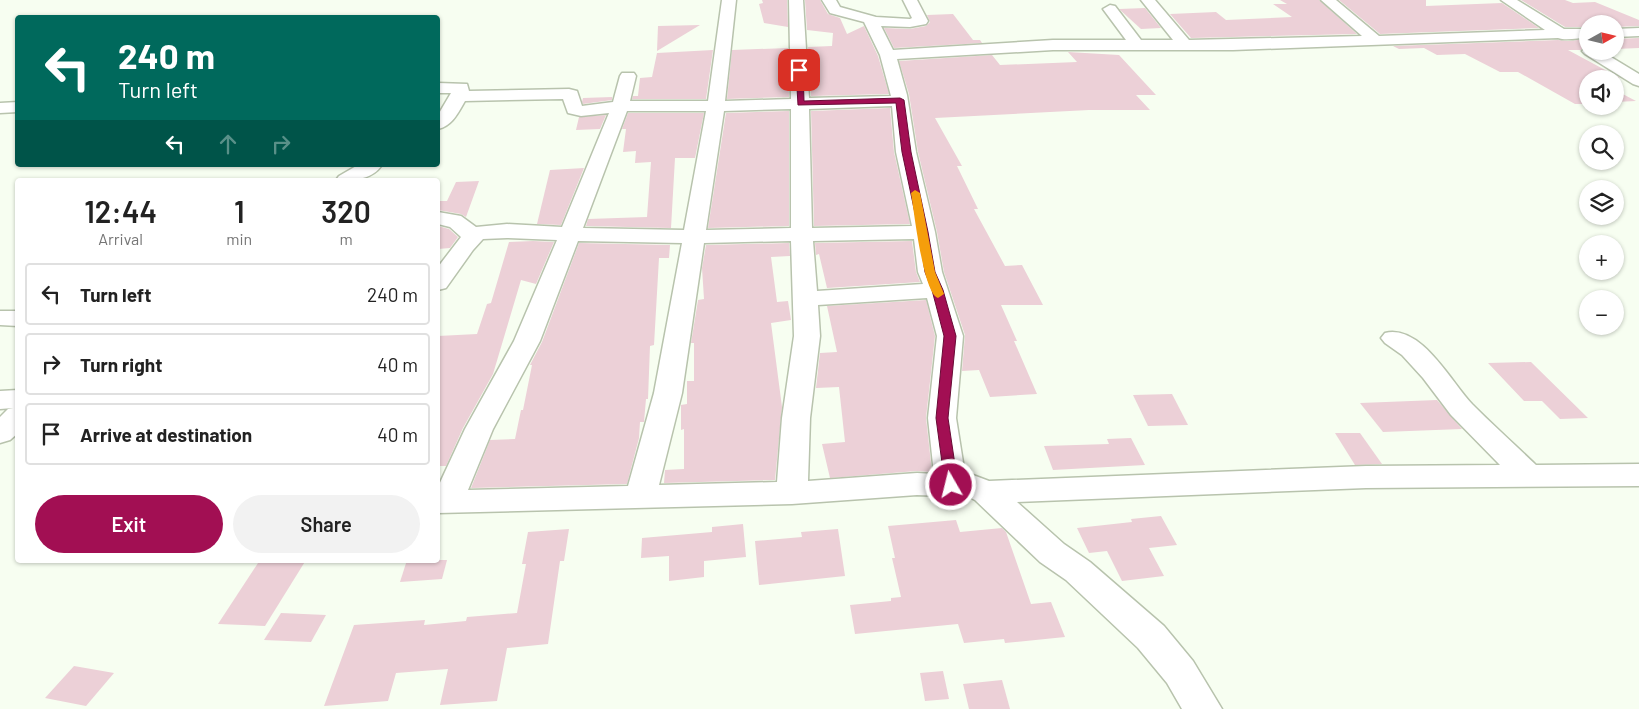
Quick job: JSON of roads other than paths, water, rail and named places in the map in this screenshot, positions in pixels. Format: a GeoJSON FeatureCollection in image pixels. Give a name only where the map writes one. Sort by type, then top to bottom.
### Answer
{"type":"FeatureCollection","features":[{"type":"Feature","properties":{"kind":"street"},"geometry":{"type":"LineString","coordinates":[[640,497],[668,394],[716,106],[729,0]]}},
{"type":"Feature","properties":{"kind":"street"},"geometry":{"type":"LineString","coordinates":[[792,493],[796,418],[807,336],[800,200],[800,104],[796,0]]}},
{"type":"Feature","properties":{"kind":"street"},"geometry":{"type":"LineString","coordinates":[[829,0],[835,10],[866,17],[870,21],[888,56],[900,100],[906,152],[924,232],[930,272],[950,336],[942,418],[951,485]]}},
{"type":"Feature","properties":{"kind":"street"},"geometry":{"type":"LineString","coordinates":[[870,21],[910,23],[921,21],[910,0]]}},
{"type":"Feature","properties":{"kind":"street"},"geometry":{"type":"LineString","coordinates":[[1148,0],[1185,45]]}},
{"type":"Feature","properties":{"kind":"street"},"geometry":{"type":"LineString","coordinates":[[1328,0],[1375,40]]}},
{"type":"Feature","properties":{"kind":"street"},"geometry":{"type":"LineString","coordinates":[[1508,0],[1579,44]]}},
{"type":"Feature","properties":{"kind":"street"},"geometry":{"type":"LineString","coordinates":[[1110,10],[1137,45]]}},
{"type":"Feature","properties":{"kind":"street"},"geometry":{"type":"LineString","coordinates":[[1624,33],[1639,32]]}},
{"type":"Feature","properties":{"kind":"street"},"geometry":{"type":"LineString","coordinates":[[888,56],[1053,45],[1185,45],[1579,33]]}},
{"type":"Feature","properties":{"kind":"street"},"geometry":{"type":"LineString","coordinates":[[1605,60],[1639,81]]}},
{"type":"Feature","properties":{"kind":"street"},"geometry":{"type":"LineString","coordinates":[[628,76],[620,106],[527,341],[442,502],[577,497],[792,493],[917,484],[973,486],[986,492],[1052,553],[1078,571],[1151,636],[1180,672],[1203,709]]}},
{"type":"Feature","properties":{"kind":"street"},"geometry":{"type":"LineString","coordinates":[[440,88],[461,88],[465,96]]}},
{"type":"Feature","properties":{"kind":"street"},"geometry":{"type":"LineString","coordinates":[[440,122],[465,96],[569,94],[571,95],[574,109],[577,110],[620,106],[716,106],[900,100]]}},
{"type":"Feature","properties":{"kind":"street"},"geometry":{"type":"LineString","coordinates":[[0,108],[15,107]]}},
{"type":"Feature","properties":{"kind":"street"},"geometry":{"type":"LineString","coordinates":[[349,178],[369,167]]}},
{"type":"Feature","properties":{"kind":"street"},"geometry":{"type":"LineString","coordinates":[[440,218],[461,222],[472,236]]}},
{"type":"Feature","properties":{"kind":"street"},"geometry":{"type":"LineString","coordinates":[[440,280],[472,236],[482,232],[507,231],[695,237],[924,232]]}},
{"type":"Feature","properties":{"kind":"street"},"geometry":{"type":"LineString","coordinates":[[805,299],[937,290]]}},
{"type":"Feature","properties":{"kind":"street"},"geometry":{"type":"LineString","coordinates":[[0,318],[15,319]]}},
{"type":"Feature","properties":{"kind":"street"},"geometry":{"type":"LineString","coordinates":[[1394,338],[1411,349],[1433,372],[1462,408],[1528,475]]}},
{"type":"Feature","properties":{"kind":"street"},"geometry":{"type":"LineString","coordinates":[[0,400],[15,399]]}},
{"type":"Feature","properties":{"kind":"street"},"geometry":{"type":"LineString","coordinates":[[0,433],[15,419]]}},
{"type":"Feature","properties":{"kind":"street"},"geometry":{"type":"LineString","coordinates":[[986,492],[1356,477],[1639,475]]}}]}
